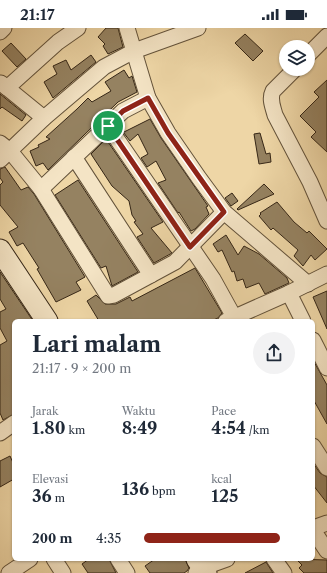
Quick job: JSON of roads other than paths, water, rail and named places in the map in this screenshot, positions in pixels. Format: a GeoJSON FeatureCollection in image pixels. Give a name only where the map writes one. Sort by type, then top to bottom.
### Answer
{"type":"FeatureCollection","features":[{"type":"Feature","properties":{"kind":"street"},"geometry":{"type":"LineString","coordinates":[[0,32],[4,28]]}},
{"type":"Feature","properties":{"kind":"street"},"geometry":{"type":"LineString","coordinates":[[44,118],[4,86],[58,42],[78,28]]}},
{"type":"Feature","properties":{"kind":"street"},"geometry":{"type":"LineString","coordinates":[[127,28],[148,98],[168,133],[224,212],[308,284]]}},
{"type":"Feature","properties":{"kind":"street"},"geometry":{"type":"LineString","coordinates":[[198,28],[134,51],[110,63],[97,72],[3,151],[41,189],[108,296],[114,295],[174,262],[224,212]]}},
{"type":"Feature","properties":{"kind":"street"},"geometry":{"type":"LineString","coordinates":[[315,48],[327,36]]}},
{"type":"Feature","properties":{"kind":"street"},"geometry":{"type":"LineString","coordinates":[[287,76],[271,95],[275,115],[310,182],[327,221]]}},
{"type":"Feature","properties":{"kind":"street"},"geometry":{"type":"LineString","coordinates":[[41,189],[123,111],[148,98]]}},
{"type":"Feature","properties":{"kind":"street"},"geometry":{"type":"LineString","coordinates":[[108,126],[213,279],[230,319],[289,293],[327,274]]}},
{"type":"Feature","properties":{"kind":"street"},"geometry":{"type":"LineString","coordinates":[[74,157],[151,275]]}},
{"type":"Feature","properties":{"kind":"street"},"geometry":{"type":"LineString","coordinates":[[0,250],[46,319]]}},
{"type":"Feature","properties":{"kind":"street"},"geometry":{"type":"LineString","coordinates":[[289,293],[302,319]]}},
{"type":"Feature","properties":{"kind":"street"},"geometry":{"type":"LineString","coordinates":[[317,345],[327,368]]}},
{"type":"Feature","properties":{"kind":"street"},"geometry":{"type":"LineString","coordinates":[[0,433],[12,424]]}},
{"type":"Feature","properties":{"kind":"street"},"geometry":{"type":"LineString","coordinates":[[315,449],[327,468]]}},
{"type":"Feature","properties":{"kind":"street"},"geometry":{"type":"LineString","coordinates":[[315,528],[327,524]]}},
{"type":"Feature","properties":{"kind":"street"},"geometry":{"type":"LineString","coordinates":[[315,532],[327,551]]}},
{"type":"Feature","properties":{"kind":"street"},"geometry":{"type":"LineString","coordinates":[[9,573],[27,561]]}},
{"type":"Feature","properties":{"kind":"street"},"geometry":{"type":"LineString","coordinates":[[55,561],[63,573]]}},
{"type":"Feature","properties":{"kind":"street"},"geometry":{"type":"LineString","coordinates":[[119,561],[127,573]]}},
{"type":"Feature","properties":{"kind":"street"},"geometry":{"type":"LineString","coordinates":[[200,568],[221,561]]}},
{"type":"Feature","properties":{"kind":"street"},"geometry":{"type":"LineString","coordinates":[[275,561],[284,573]]}}]}
